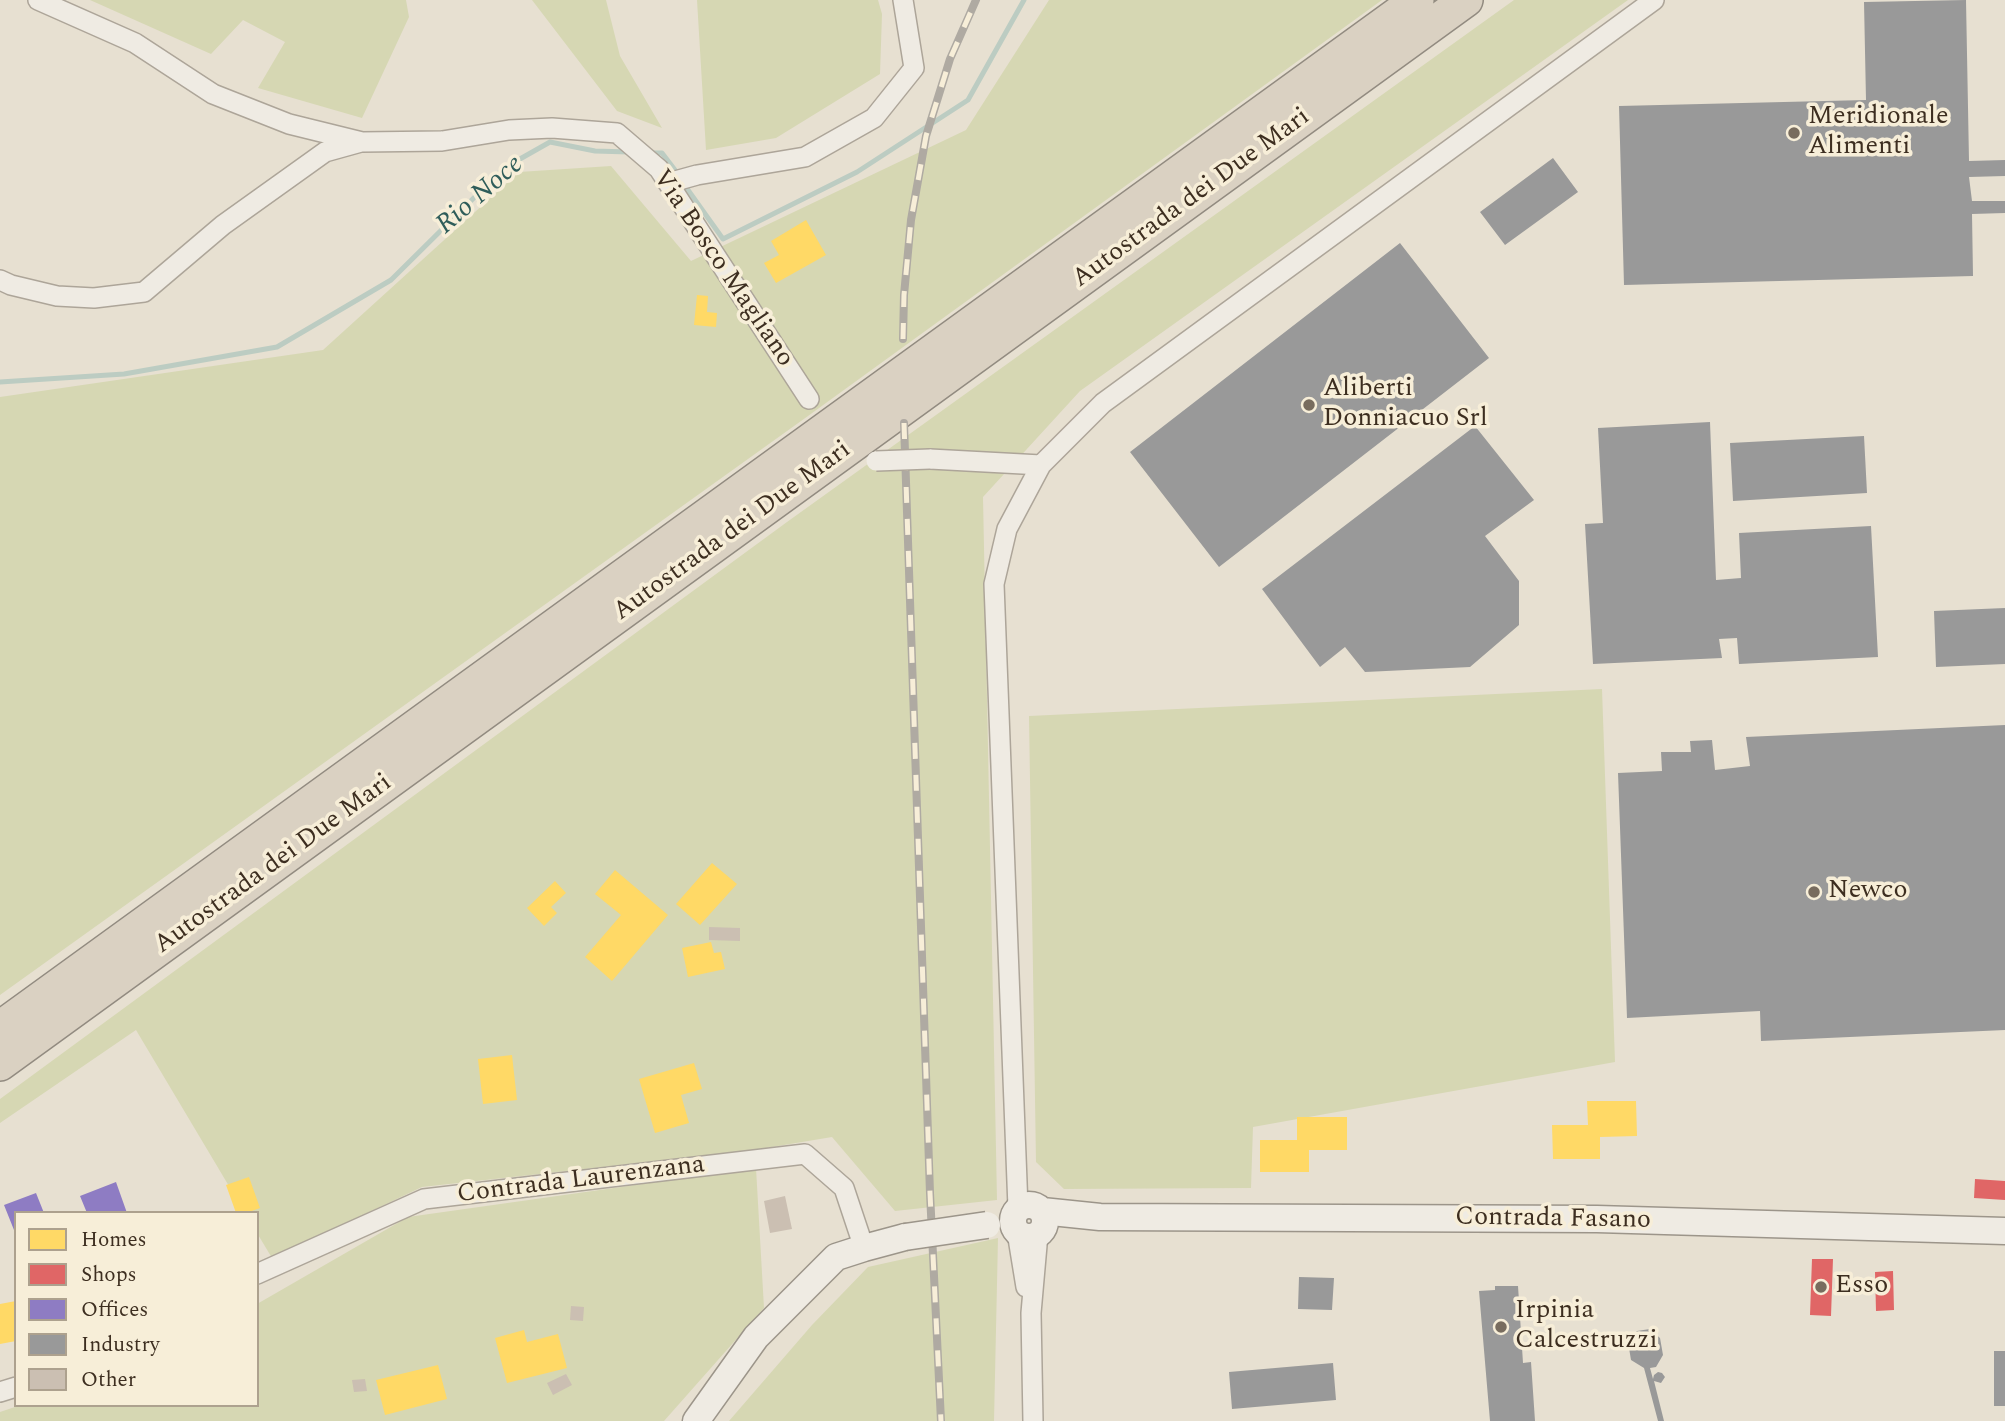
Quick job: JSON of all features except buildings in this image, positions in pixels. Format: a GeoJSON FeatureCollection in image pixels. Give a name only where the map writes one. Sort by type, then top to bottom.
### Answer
{"type":"FeatureCollection","features":[{"type":"Feature","properties":{"kind":"highway","name":"Autostrada dei Due Mari"},"geometry":{"type":"LineString","coordinates":[[0,1028],[1417,0]]}},
{"type":"Feature","properties":{"kind":"highway","name":"Autostrada dei Due Mari"},"geometry":{"type":"LineString","coordinates":[[0,1065],[1466,0]]}},
{"type":"Feature","properties":{"kind":"main road","name":"Contrada Fasano"},"geometry":{"type":"LineString","coordinates":[[1023,1220],[1100,1217],[1597,1219],[2005,1231]]}},
{"type":"Feature","properties":{"kind":"main road"},"geometry":{"type":"LineString","coordinates":[[696,1421],[757,1337],[836,1257],[905,1237],[1023,1220]]}},
{"type":"Feature","properties":{"kind":"street","name":"Via Bosco Magliano"},"geometry":{"type":"LineString","coordinates":[[38,0],[135,43],[213,94],[289,124],[362,142],[442,141],[509,130],[552,128],[617,133],[659,169],[809,399]]}},
{"type":"Feature","properties":{"kind":"street"},"geometry":{"type":"LineString","coordinates":[[668,183],[697,175],[805,156],[874,118],[914,68],[903,0]]}},
{"type":"Feature","properties":{"kind":"street"},"geometry":{"type":"LineString","coordinates":[[1033,1421],[1031,1313],[1016,1139],[994,584],[1007,529],[1041,465],[1103,403],[1654,0]]}},
{"type":"Feature","properties":{"kind":"street"},"geometry":{"type":"LineString","coordinates":[[0,280],[10,285],[57,296],[94,298],[144,292],[223,225],[325,152],[362,142]]}},
{"type":"Feature","properties":{"kind":"street"},"geometry":{"type":"LineString","coordinates":[[876,461],[930,459],[1041,465]]}},
{"type":"Feature","properties":{"kind":"street","name":"Contrada Laurenzana"},"geometry":{"type":"LineString","coordinates":[[259,1273],[425,1199],[805,1154],[844,1188],[864,1248]]}},
{"type":"Feature","properties":{"kind":"green space"},"geometry":{"type":"Polygon","coordinates":[[[90,0],[406,0],[409,17],[362,118],[258,88],[285,42],[243,20],[211,54],[90,0]]]}},
{"type":"Feature","properties":{"kind":"green space"},"geometry":{"type":"Polygon","coordinates":[[[532,0],[606,0],[620,56],[662,128],[617,111],[532,0]]]}},
{"type":"Feature","properties":{"kind":"green space"},"geometry":{"type":"Polygon","coordinates":[[[697,0],[878,0],[882,14],[880,74],[776,138],[706,150],[697,0]]]}},
{"type":"Feature","properties":{"kind":"green space"},"geometry":{"type":"Polygon","coordinates":[[[1049,0],[1382,0],[808,416],[0,995],[0,397],[323,350],[519,172],[611,166],[691,261],[966,130],[1049,0]]]}},
{"type":"Feature","properties":{"kind":"green space"},"geometry":{"type":"Polygon","coordinates":[[[1514,0],[1628,0],[1080,391],[983,497],[997,1200],[895,1211],[832,1137],[748,1151],[422,1187],[272,1258],[259,1236],[259,1211],[244,1211],[136,1030],[0,1123],[0,1099],[787,522],[1514,0]]]}},
{"type":"Feature","properties":{"kind":"green space"},"geometry":{"type":"Polygon","coordinates":[[[1602,689],[1615,1062],[1253,1127],[1251,1188],[1064,1189],[1036,1162],[1029,716],[1602,689]]]}},
{"type":"Feature","properties":{"kind":"green space"},"geometry":{"type":"Polygon","coordinates":[[[756,1168],[764,1308],[664,1421],[0,1421],[0,1412],[15,1407],[259,1407],[259,1303],[408,1217],[756,1168]]]}},
{"type":"Feature","properties":{"kind":"green space"},"geometry":{"type":"Polygon","coordinates":[[[998,1238],[994,1421],[729,1421],[812,1325],[868,1267],[998,1238]]]}},
{"type":"Feature","properties":{"kind":"waterway","name":"Rio Noce"},"geometry":{"type":"LineString","coordinates":[[683,183],[723,239],[857,172],[968,100],[1024,0]]}},
{"type":"Feature","properties":{"kind":"waterway","name":"Rio Noce"},"geometry":{"type":"LineString","coordinates":[[0,382],[124,374],[277,347],[391,280],[504,168],[550,142],[595,151],[629,152]]}},
{"type":"Feature","properties":{"kind":"waterway","name":"Rio Noce"},"geometry":{"type":"LineString","coordinates":[[650,153],[662,153],[678,174]]}},
{"type":"Feature","properties":{"kind":"railway"},"geometry":{"type":"LineString","coordinates":[[903,339],[911,220],[926,136],[950,59],[976,0]]}},
{"type":"Feature","properties":{"kind":"railway"},"geometry":{"type":"LineString","coordinates":[[904,423],[930,1193],[941,1421]]}},
{"type":"Feature","properties":{"kind":"place","name":"Meridionale Alimenti"},"geometry":{"type":"Point","coordinates":[1794,133]}},
{"type":"Feature","properties":{"kind":"place","name":"Aliberti Donniacuo Srl"},"geometry":{"type":"Point","coordinates":[1309,405]}},
{"type":"Feature","properties":{"kind":"place","name":"Newco"},"geometry":{"type":"Point","coordinates":[1814,892]}},
{"type":"Feature","properties":{"kind":"place","name":"Esso"},"geometry":{"type":"Point","coordinates":[1821,1287]}},
{"type":"Feature","properties":{"kind":"place","name":"Irpinia Calcestruzzi"},"geometry":{"type":"Point","coordinates":[1501,1327]}}]}
